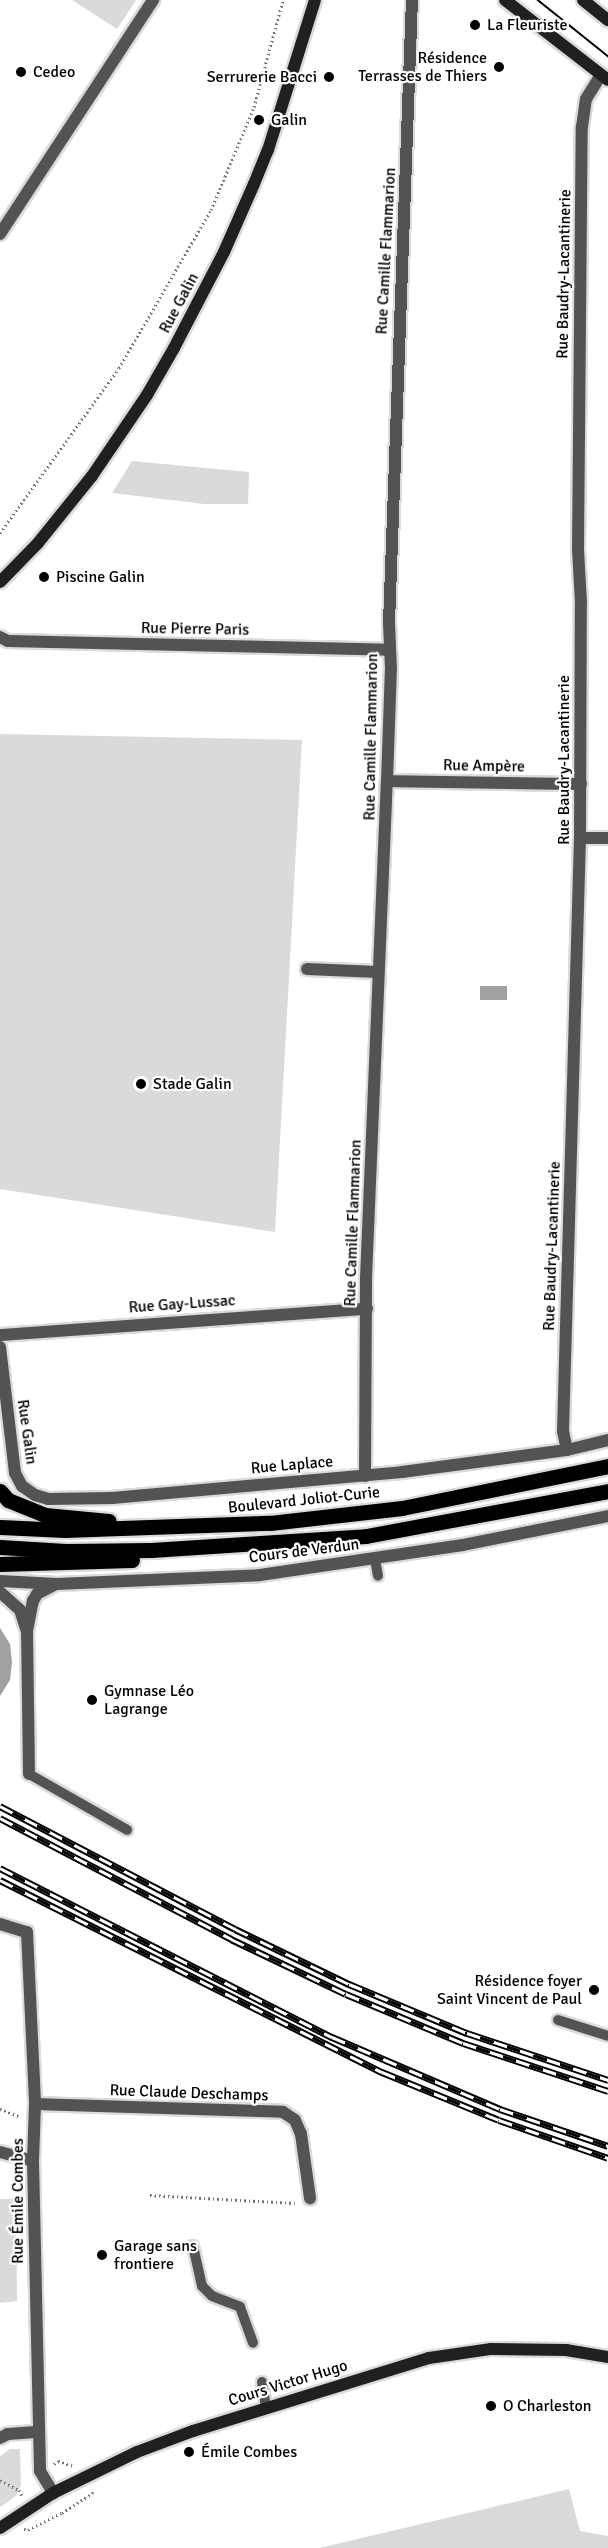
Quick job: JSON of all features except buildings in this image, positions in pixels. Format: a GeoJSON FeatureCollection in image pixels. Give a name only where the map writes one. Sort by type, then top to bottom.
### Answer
{"type":"FeatureCollection","features":[{"type":"Feature","properties":{"kind":"main road","name":"Rue Galin"},"geometry":{"type":"LineString","coordinates":[[0,582],[38,543],[92,476],[147,395],[174,348],[224,252],[254,184],[275,128],[315,0]]}},
{"type":"Feature","properties":{"kind":"main road"},"geometry":{"type":"LineString","coordinates":[[505,0],[605,78]]}},
{"type":"Feature","properties":{"kind":"main road"},"geometry":{"type":"LineString","coordinates":[[583,0],[608,20]]}},
{"type":"Feature","properties":{"kind":"main road","name":"Boulevard Joliot-Curie"},"geometry":{"type":"LineString","coordinates":[[0,1527],[65,1530],[229,1526],[402,1508],[608,1466]]}},
{"type":"Feature","properties":{"kind":"main road"},"geometry":{"type":"LineString","coordinates":[[0,1491],[8,1500],[45,1515],[229,1526]]}},
{"type":"Feature","properties":{"kind":"main road"},"geometry":{"type":"LineString","coordinates":[[0,1564],[292,1551],[608,1491]]}},
{"type":"Feature","properties":{"kind":"main road"},"geometry":{"type":"LineString","coordinates":[[0,1547],[66,1551],[151,1550],[366,1536]]}},
{"type":"Feature","properties":{"kind":"main road","name":"Cours Victor Hugo"},"geometry":{"type":"LineString","coordinates":[[0,2528],[53,2493],[137,2452],[193,2430],[429,2358],[456,2353],[535,2349],[608,2357]]}},
{"type":"Feature","properties":{"kind":"street"},"geometry":{"type":"LineString","coordinates":[[0,234],[153,0]]}},
{"type":"Feature","properties":{"kind":"street","name":"Rue Camille Flammarion"},"geometry":{"type":"LineString","coordinates":[[364,1476],[378,972],[387,781],[399,313],[404,257],[412,0]]}},
{"type":"Feature","properties":{"kind":"street","name":"Rue Baudry-Lacantinerie"},"geometry":{"type":"LineString","coordinates":[[567,1450],[563,1431],[581,784],[581,603],[578,550],[582,127],[586,99],[605,78]]}},
{"type":"Feature","properties":{"kind":"street","name":"Rue Pierre Paris"},"geometry":{"type":"LineString","coordinates":[[0,637],[8,640],[390,650]]}},
{"type":"Feature","properties":{"kind":"street","name":"Rue Ampère"},"geometry":{"type":"LineString","coordinates":[[387,781],[581,784]]}},
{"type":"Feature","properties":{"kind":"street"},"geometry":{"type":"LineString","coordinates":[[580,838],[608,838]]}},
{"type":"Feature","properties":{"kind":"street"},"geometry":{"type":"LineString","coordinates":[[307,969],[378,972]]}},
{"type":"Feature","properties":{"kind":"street","name":"Rue Gay-Lussac"},"geometry":{"type":"LineString","coordinates":[[0,1335],[367,1309]]}},
{"type":"Feature","properties":{"kind":"street","name":"Rue Galin"},"geometry":{"type":"LineString","coordinates":[[0,1347],[11,1456],[15,1473],[22,1486]]}},
{"type":"Feature","properties":{"kind":"street","name":"Rue Laplace"},"geometry":{"type":"LineString","coordinates":[[22,1486],[35,1495],[48,1498],[112,1498],[364,1476],[567,1450],[608,1440]]}},
{"type":"Feature","properties":{"kind":"street","name":"Cours de Verdun"},"geometry":{"type":"LineString","coordinates":[[0,1581],[57,1584],[260,1575],[463,1545],[608,1516]]}},
{"type":"Feature","properties":{"kind":"street"},"geometry":{"type":"LineString","coordinates":[[28,1774],[27,1631],[33,1601],[37,1594],[57,1584]]}},
{"type":"Feature","properties":{"kind":"street"},"geometry":{"type":"LineString","coordinates":[[0,1592],[20,1610],[27,1631]]}},
{"type":"Feature","properties":{"kind":"street","name":"Rue Émile Combes"},"geometry":{"type":"LineString","coordinates":[[0,1924],[27,1932],[35,2104],[33,2161],[40,2471],[53,2493]]}},
{"type":"Feature","properties":{"kind":"street","name":"Rue Claude Deschamps"},"geometry":{"type":"LineString","coordinates":[[35,2104],[283,2112],[295,2120],[301,2134],[310,2198]]}},
{"type":"Feature","properties":{"kind":"street"},"geometry":{"type":"LineString","coordinates":[[0,2152],[33,2161]]}},
{"type":"Feature","properties":{"kind":"street"},"geometry":{"type":"LineString","coordinates":[[0,2438],[8,2434],[39,2432]]}},
{"type":"Feature","properties":{"kind":"lane"},"geometry":{"type":"LineString","coordinates":[[375,1559],[378,1576]]}},
{"type":"Feature","properties":{"kind":"lane"},"geometry":{"type":"LineString","coordinates":[[28,1774],[128,1830]]}},
{"type":"Feature","properties":{"kind":"lane"},"geometry":{"type":"LineString","coordinates":[[558,2020],[608,2036]]}},
{"type":"Feature","properties":{"kind":"lane"},"geometry":{"type":"LineString","coordinates":[[193,2246],[202,2286],[212,2296],[240,2307],[253,2343]]}},
{"type":"Feature","properties":{"kind":"lane"},"geometry":{"type":"LineString","coordinates":[[262,2382],[266,2408]]}},
{"type":"Feature","properties":{"kind":"path"},"geometry":{"type":"LineString","coordinates":[[0,533],[119,368],[211,210],[254,107],[283,0]]}},
{"type":"Feature","properties":{"kind":"path"},"geometry":{"type":"LineString","coordinates":[[150,2195],[300,2204],[310,2198]]}},
{"type":"Feature","properties":{"kind":"path"},"geometry":{"type":"LineString","coordinates":[[0,2480],[19,2490],[22,2497]]}},
{"type":"Feature","properties":{"kind":"shaded area"},"geometry":{"type":"Polygon","coordinates":[[[72,0],[136,0],[117,29],[72,0]]]}},
{"type":"Feature","properties":{"kind":"shaded area"},"geometry":{"type":"Polygon","coordinates":[[[132,461],[249,472],[248,504],[204,504],[112,493],[132,461]]]}},
{"type":"Feature","properties":{"kind":"shaded area","name":"Stade Galin"},"geometry":{"type":"Polygon","coordinates":[[[0,734],[302,740],[275,1232],[0,1189],[0,734]]]}},
{"type":"Feature","properties":{"kind":"shaded area"},"geometry":{"type":"Polygon","coordinates":[[[480,986],[507,986],[507,1000],[480,1000],[480,986]]]}},
{"type":"Feature","properties":{"kind":"shaded area"},"geometry":{"type":"Polygon","coordinates":[[[0,1628],[10,1644],[12,1662],[10,1680],[0,1696],[0,1628]]]}},
{"type":"Feature","properties":{"kind":"shaded area"},"geometry":{"type":"Polygon","coordinates":[[[0,2199],[16,2199],[17,2301],[0,2303],[0,2199]]]}},
{"type":"Feature","properties":{"kind":"shaded area"},"geometry":{"type":"Polygon","coordinates":[[[10,2449],[20,2449],[21,2485],[16,2496],[0,2507],[0,2456],[10,2449]]]}},
{"type":"Feature","properties":{"kind":"shaded area"},"geometry":{"type":"Polygon","coordinates":[[[569,2489],[580,2531],[608,2536],[608,2548],[319,2548],[569,2489]]]}},
{"type":"Feature","properties":{"kind":"tram line"},"geometry":{"type":"LineString","coordinates":[[538,0],[608,56]]}},
{"type":"Feature","properties":{"kind":"railway"},"geometry":{"type":"LineString","coordinates":[[0,1806],[235,1929],[349,1984],[467,2033],[608,2080]]}},
{"type":"Feature","properties":{"kind":"railway"},"geometry":{"type":"LineString","coordinates":[[0,1818],[231,1939],[346,1994],[463,2043],[608,2091]]}},
{"type":"Feature","properties":{"kind":"railway"},"geometry":{"type":"LineString","coordinates":[[0,1868],[332,2037],[500,2109],[608,2146]]}},
{"type":"Feature","properties":{"kind":"railway"},"geometry":{"type":"LineString","coordinates":[[0,1880],[382,2072],[499,2120],[608,2158]]}},
{"type":"Feature","properties":{"kind":"place","name":"La Fleuriste"},"geometry":{"type":"Point","coordinates":[475,25]}},
{"type":"Feature","properties":{"kind":"place","name":"Résidence Terrasses de Thiers"},"geometry":{"type":"Point","coordinates":[499,67]}},
{"type":"Feature","properties":{"kind":"place","name":"Cedeo"},"geometry":{"type":"Point","coordinates":[21,72]}},
{"type":"Feature","properties":{"kind":"place","name":"Serrurerie Bacci"},"geometry":{"type":"Point","coordinates":[329,77]}},
{"type":"Feature","properties":{"kind":"place","name":"Galin"},"geometry":{"type":"Point","coordinates":[259,120]}},
{"type":"Feature","properties":{"kind":"place","name":"Piscine Galin"},"geometry":{"type":"Point","coordinates":[44,577]}},
{"type":"Feature","properties":{"kind":"place","name":"Stade Galin"},"geometry":{"type":"Point","coordinates":[141,1084]}},
{"type":"Feature","properties":{"kind":"place","name":"Gymnase Léo Lagrange"},"geometry":{"type":"Point","coordinates":[92,1700]}},
{"type":"Feature","properties":{"kind":"place","name":"Résidence foyer Saint Vincent de Paul"},"geometry":{"type":"Point","coordinates":[594,1990]}},
{"type":"Feature","properties":{"kind":"place","name":"Garage sans frontiere"},"geometry":{"type":"Point","coordinates":[102,2255]}},
{"type":"Feature","properties":{"kind":"place","name":"O Charleston"},"geometry":{"type":"Point","coordinates":[491,2406]}},
{"type":"Feature","properties":{"kind":"place","name":"Émile Combes"},"geometry":{"type":"Point","coordinates":[189,2452]}}]}
